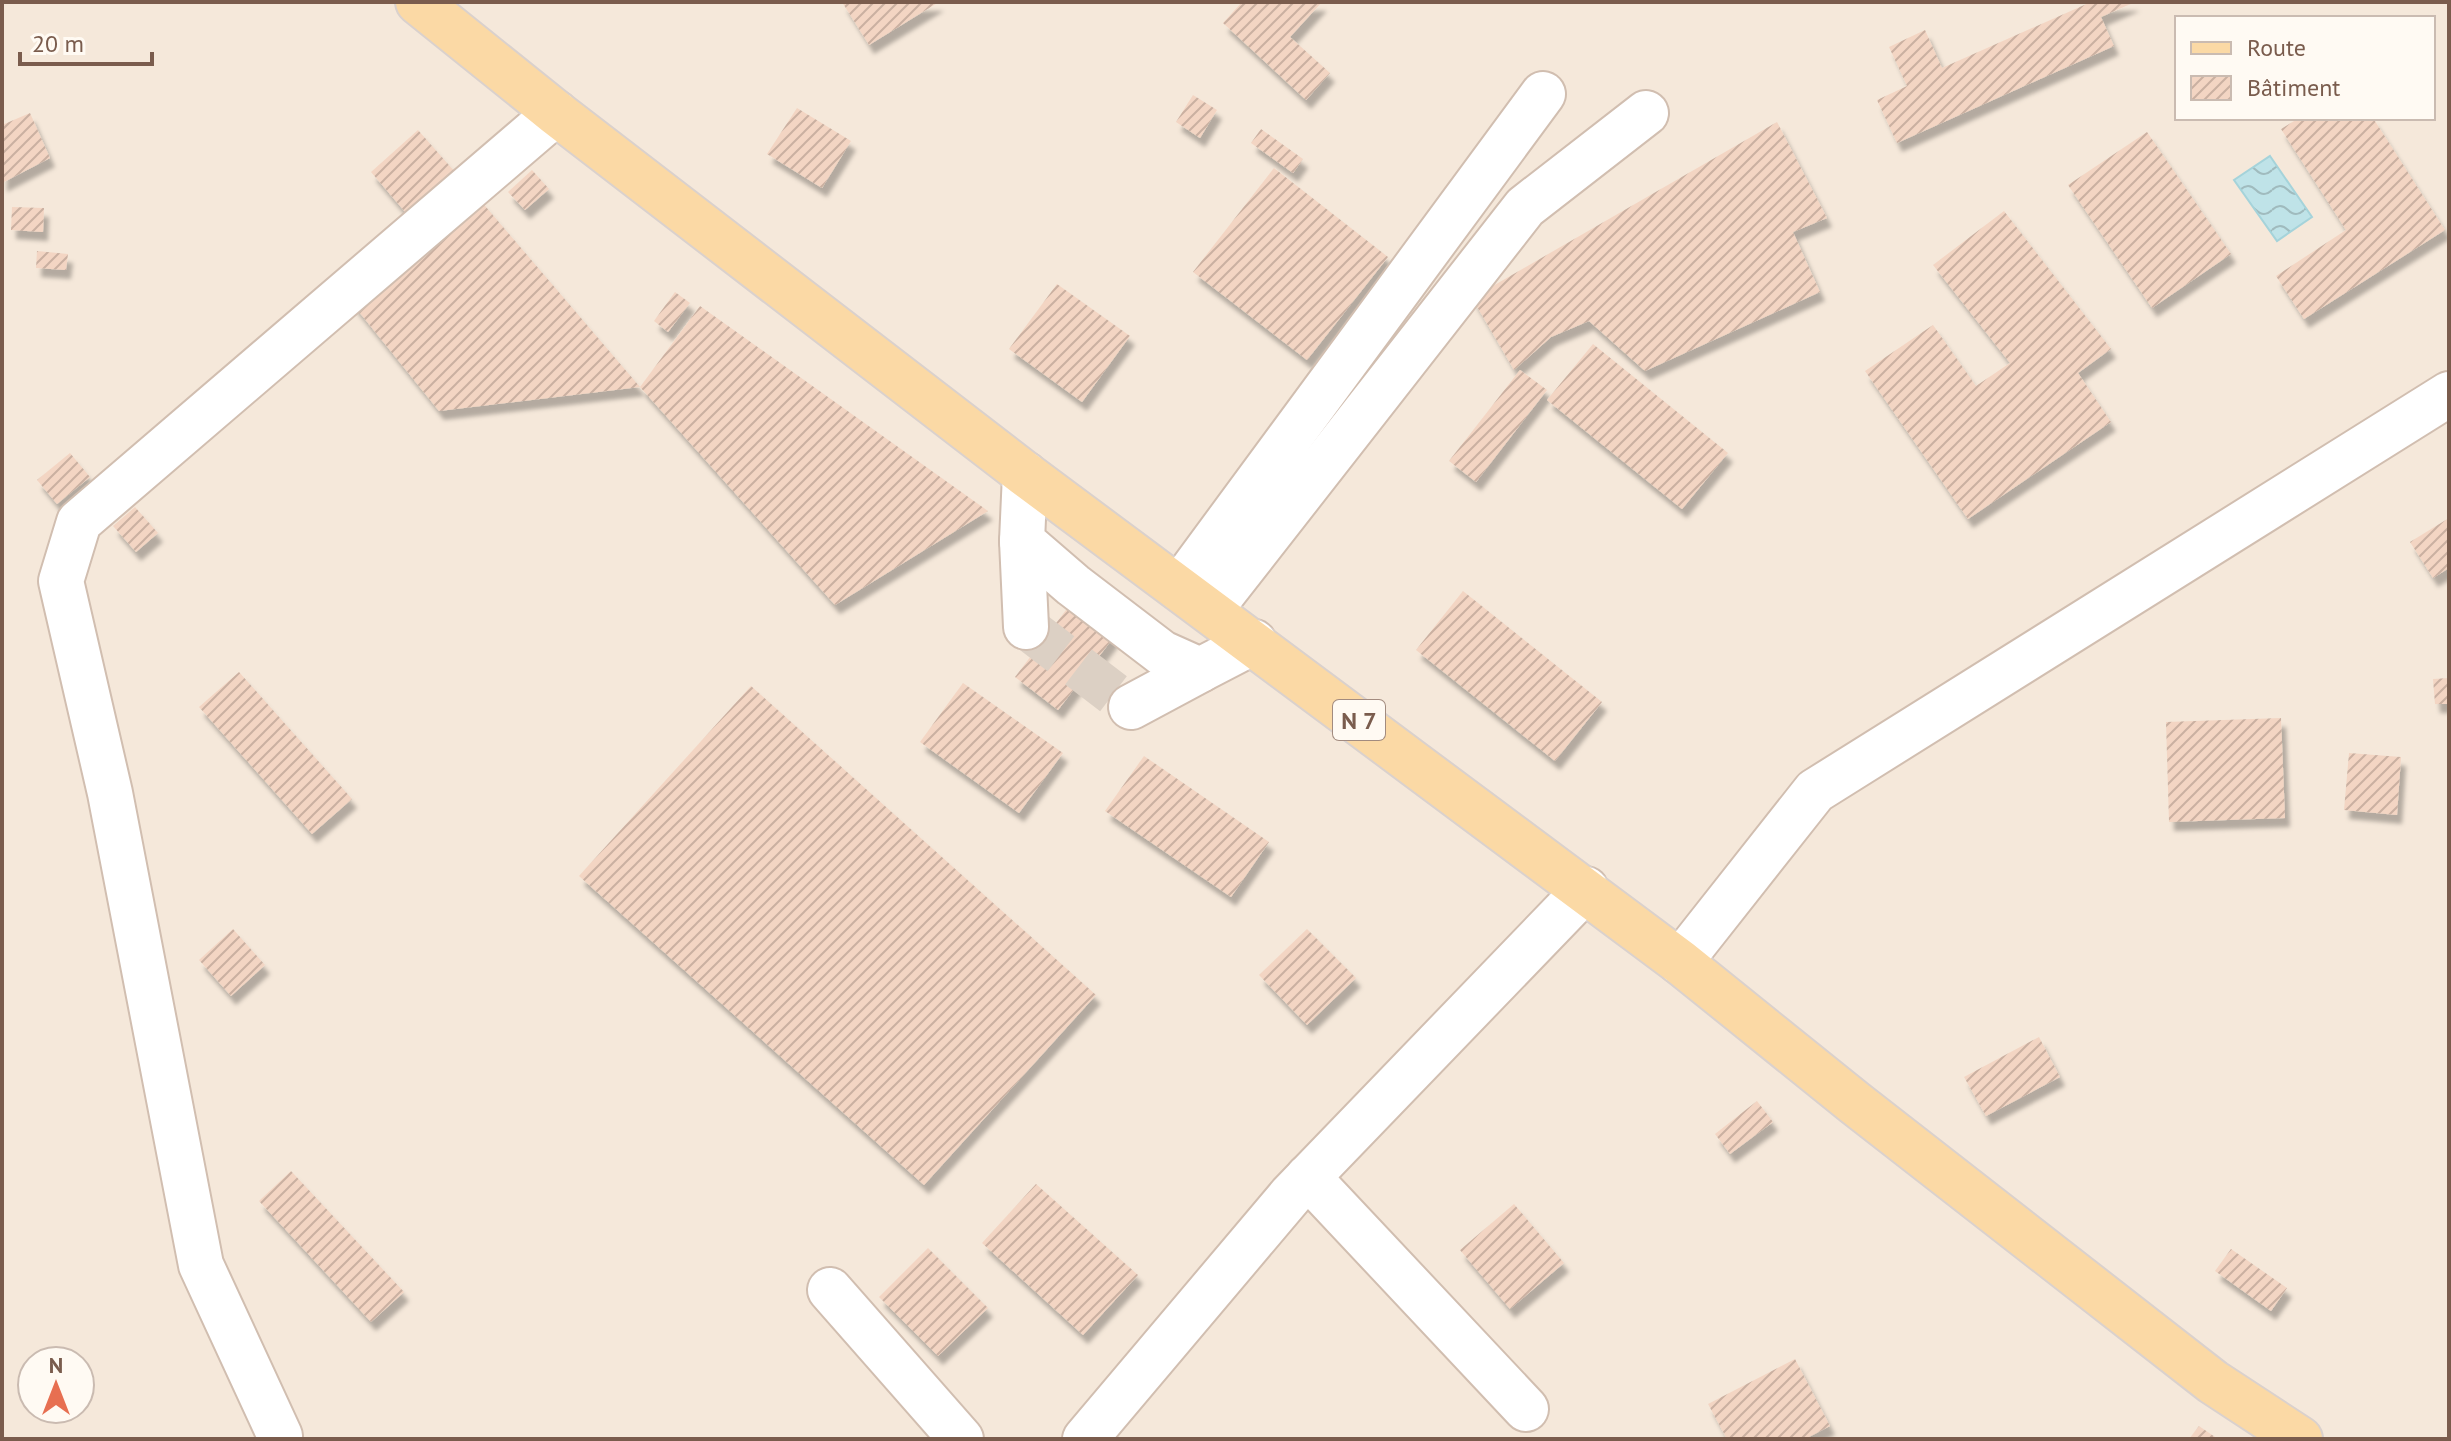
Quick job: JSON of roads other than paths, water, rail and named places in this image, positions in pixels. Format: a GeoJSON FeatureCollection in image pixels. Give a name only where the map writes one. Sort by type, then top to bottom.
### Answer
{"type":"FeatureCollection","features":[{"type":"Feature","properties":{"kind":"main road","name":"N 7"},"geometry":{"type":"LineString","coordinates":[[418,2],[556,113],[1025,474],[1586,889],[2200,1372],[2300,1439]]}},
{"type":"Feature","properties":{"kind":"street"},"geometry":{"type":"LineString","coordinates":[[1195,599],[1543,94]]}},
{"type":"Feature","properties":{"kind":"street"},"geometry":{"type":"LineString","coordinates":[[280,1436],[201,1265],[110,793],[61,581],[79,522],[556,113]]}},
{"type":"Feature","properties":{"kind":"street"},"geometry":{"type":"LineString","coordinates":[[1195,599],[1525,207],[1646,113]]}},
{"type":"Feature","properties":{"kind":"street"},"geometry":{"type":"LineString","coordinates":[[1680,962],[1815,791],[2449,394]]}},
{"type":"Feature","properties":{"kind":"street"},"geometry":{"type":"LineString","coordinates":[[1025,474],[1022,541],[1026,627]]}},
{"type":"Feature","properties":{"kind":"street"},"geometry":{"type":"LineString","coordinates":[[1022,541],[1073,585],[1162,653],[1200,670]]}},
{"type":"Feature","properties":{"kind":"street"},"geometry":{"type":"LineString","coordinates":[[1131,707],[1254,642]]}},
{"type":"Feature","properties":{"kind":"street"},"geometry":{"type":"LineString","coordinates":[[1085,1439],[1308,1177],[1586,889]]}},
{"type":"Feature","properties":{"kind":"street"},"geometry":{"type":"LineString","coordinates":[[1308,1177],[1526,1409]]}},
{"type":"Feature","properties":{"kind":"street"},"geometry":{"type":"LineString","coordinates":[[830,1290],[961,1439]]}},
{"type":"Feature","properties":{"kind":"water"},"geometry":{"type":"Polygon","coordinates":[[[2270,156],[2312,217],[2277,241],[2234,180],[2270,156]]]}},
{"type":"Feature","properties":{"kind":"tunnel"},"geometry":{"type":"LineString","coordinates":[[1026,627],[1131,707]]}}]}
